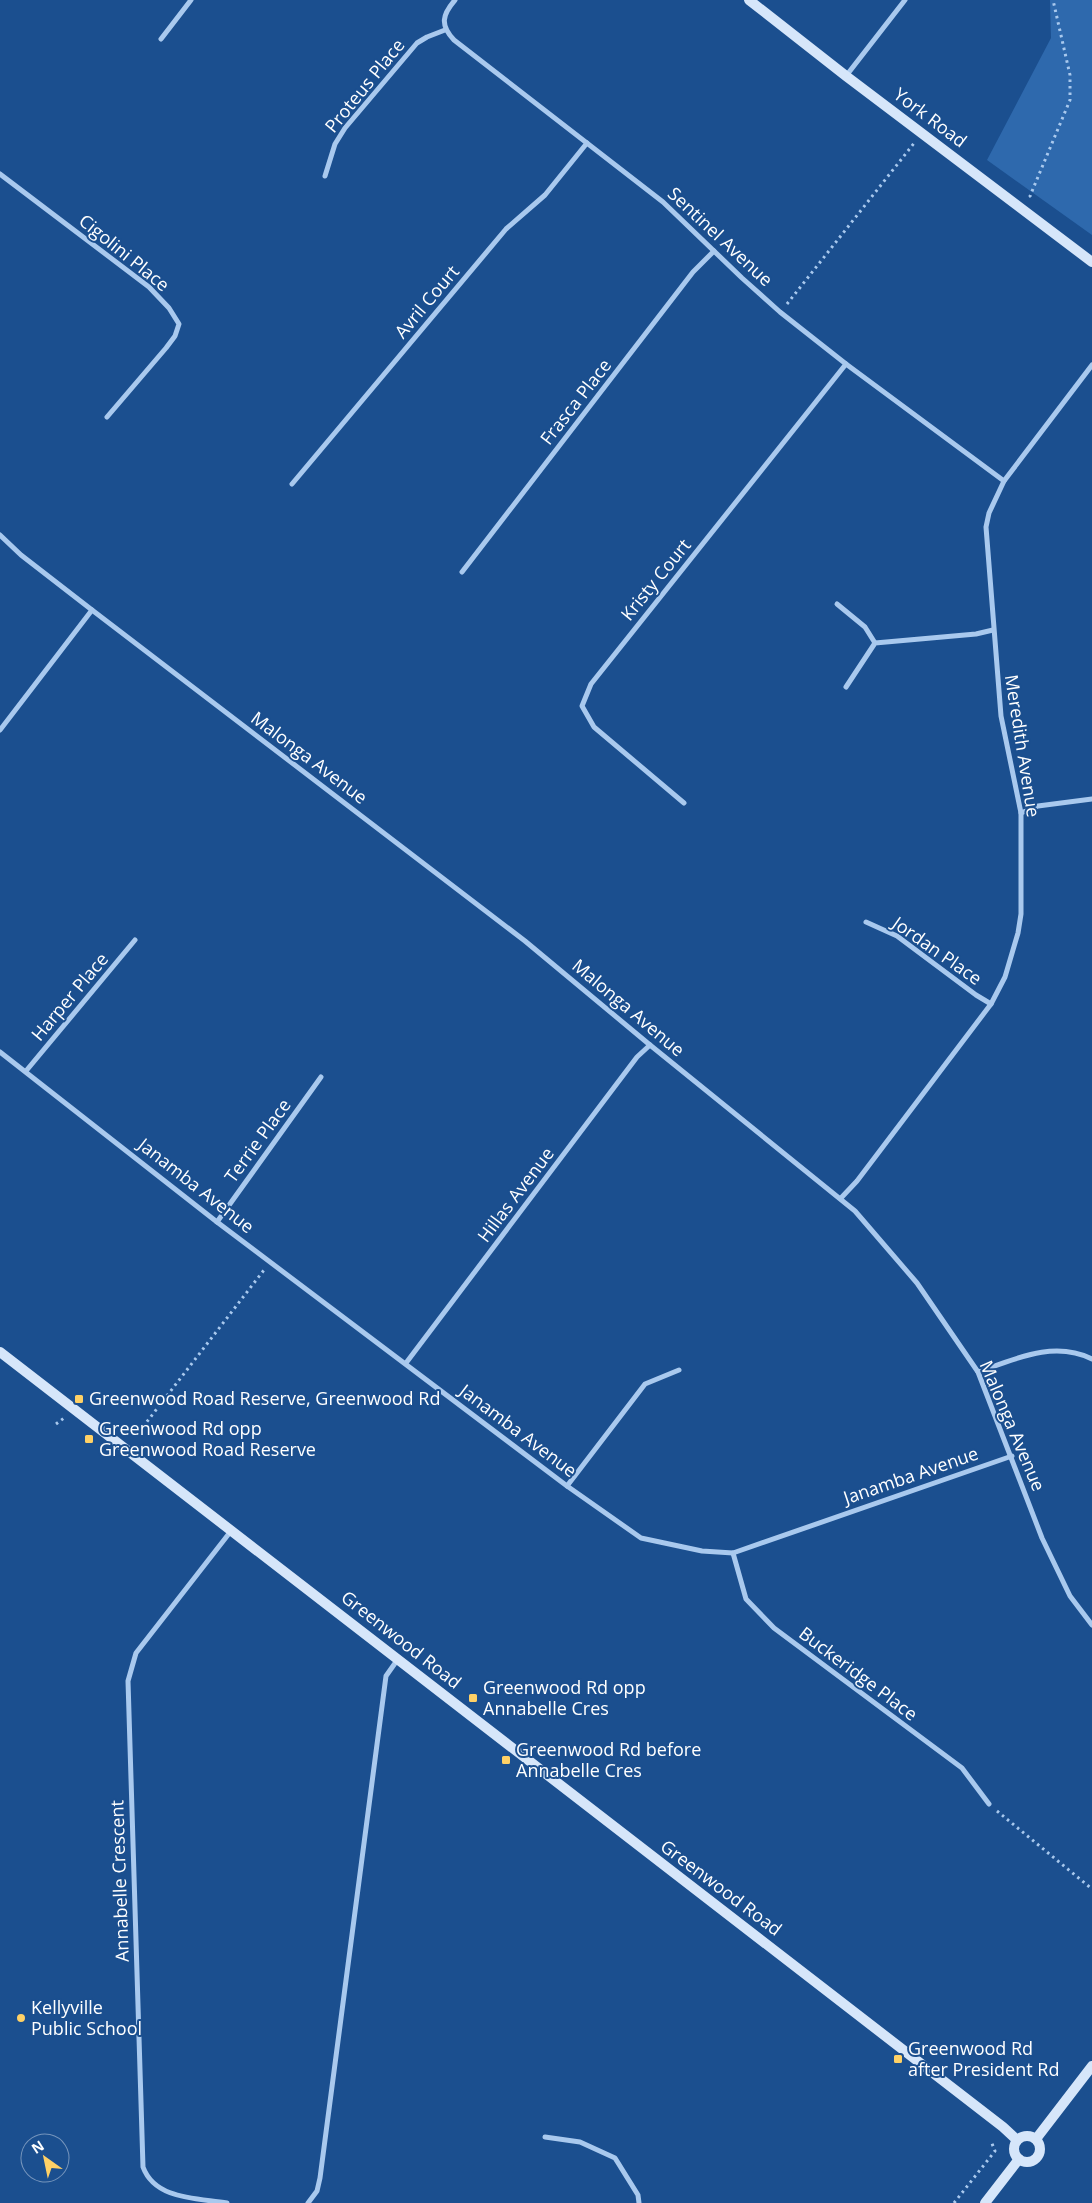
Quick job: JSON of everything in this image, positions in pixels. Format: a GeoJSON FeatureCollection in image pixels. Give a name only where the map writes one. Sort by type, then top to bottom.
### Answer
{"type":"FeatureCollection","features":[{"type":"Feature","properties":{"kind":"street"},"geometry":{"type":"LineString","coordinates":[[161,39],[191,0]]}},
{"type":"Feature","properties":{"kind":"street"},"geometry":{"type":"LineString","coordinates":[[446,30],[445,16],[455,0]]}},
{"type":"Feature","properties":{"kind":"street","name":"York Road"},"geometry":{"type":"LineString","coordinates":[[749,0],[846,76],[1092,262]]}},
{"type":"Feature","properties":{"kind":"street"},"geometry":{"type":"LineString","coordinates":[[846,76],[905,0]]}},
{"type":"Feature","properties":{"kind":"street","name":"Sentinel Avenue"},"geometry":{"type":"LineString","coordinates":[[446,30],[454,40],[663,202],[780,312],[846,364],[1004,481]]}},
{"type":"Feature","properties":{"kind":"street","name":"Proteus Place"},"geometry":{"type":"LineString","coordinates":[[325,176],[335,144],[345,128],[417,43],[446,30]]}},
{"type":"Feature","properties":{"kind":"street","name":"Avril Court"},"geometry":{"type":"LineString","coordinates":[[292,484],[506,229],[545,195],[587,143]]}},
{"type":"Feature","properties":{"kind":"street","name":"Cigolini Place"},"geometry":{"type":"LineString","coordinates":[[0,174],[150,287],[169,308],[179,324],[175,336],[166,348],[108,417]]}},
{"type":"Feature","properties":{"kind":"street","name":"Frasca Place"},"geometry":{"type":"LineString","coordinates":[[462,572],[693,272],[714,251]]}},
{"type":"Feature","properties":{"kind":"street","name":"Kristy Court"},"geometry":{"type":"LineString","coordinates":[[684,803],[594,727],[582,706],[591,684],[846,364]]}},
{"type":"Feature","properties":{"kind":"street","name":"Meredith Avenue"},"geometry":{"type":"LineString","coordinates":[[841,1198],[857,1181],[991,1004],[1005,977],[1018,933],[1021,914],[1021,813],[1001,716],[986,527],[992,505],[1004,481],[1092,365]]}},
{"type":"Feature","properties":{"kind":"street","name":"Malonga Avenue"},"geometry":{"type":"LineString","coordinates":[[0,535],[21,555],[92,610],[526,941],[650,1045],[855,1211],[917,1282],[978,1372],[1012,1456],[1042,1538],[1070,1596],[1092,1625]]}},
{"type":"Feature","properties":{"kind":"street"},"geometry":{"type":"LineString","coordinates":[[837,604],[865,627],[875,643]]}},
{"type":"Feature","properties":{"kind":"street"},"geometry":{"type":"LineString","coordinates":[[0,730],[92,610]]}},
{"type":"Feature","properties":{"kind":"street"},"geometry":{"type":"LineString","coordinates":[[875,643],[976,634],[993,630]]}},
{"type":"Feature","properties":{"kind":"street"},"geometry":{"type":"LineString","coordinates":[[846,687],[875,643]]}},
{"type":"Feature","properties":{"kind":"street"},"geometry":{"type":"LineString","coordinates":[[1021,813],[1038,806],[1092,799]]}},
{"type":"Feature","properties":{"kind":"street","name":"Jordan Place"},"geometry":{"type":"LineString","coordinates":[[866,922],[897,936],[976,996],[991,1004]]}},
{"type":"Feature","properties":{"kind":"street","name":"Harper Place"},"geometry":{"type":"LineString","coordinates":[[26,1071],[135,940]]}},
{"type":"Feature","properties":{"kind":"street","name":"Hillas Avenue"},"geometry":{"type":"LineString","coordinates":[[406,1363],[638,1057],[650,1045]]}},
{"type":"Feature","properties":{"kind":"street","name":"Janamba Avenue"},"geometry":{"type":"LineString","coordinates":[[0,1052],[217,1222],[567,1486],[640,1538],[702,1551],[733,1553],[1012,1456]]}},
{"type":"Feature","properties":{"kind":"street","name":"Terrie Place"},"geometry":{"type":"LineString","coordinates":[[217,1222],[321,1077]]}},
{"type":"Feature","properties":{"kind":"street"},"geometry":{"type":"LineString","coordinates":[[978,1372],[1032,1353],[1058,1351],[1081,1354],[1092,1359]]}},
{"type":"Feature","properties":{"kind":"street","name":"Greenwood Road"},"geometry":{"type":"LineString","coordinates":[[0,1352],[1003,2127],[1017,2140]]}},
{"type":"Feature","properties":{"kind":"street"},"geometry":{"type":"LineString","coordinates":[[567,1486],[645,1384],[679,1370]]}},
{"type":"Feature","properties":{"kind":"street","name":"Annabelle Crescent"},"geometry":{"type":"LineString","coordinates":[[227,2203],[169,2194],[150,2180],[143,2167],[128,1681],[136,1653],[231,1531]]}},
{"type":"Feature","properties":{"kind":"street","name":"Buckeridge Place"},"geometry":{"type":"LineString","coordinates":[[733,1553],[746,1598],[774,1628],[962,1768],[989,1804]]}},
{"type":"Feature","properties":{"kind":"street"},"geometry":{"type":"LineString","coordinates":[[308,2203],[317,2190],[320,2178],[386,1676],[398,1659]]}},
{"type":"Feature","properties":{"kind":"street"},"geometry":{"type":"LineString","coordinates":[[1036,2139],[1092,2066]]}},
{"type":"Feature","properties":{"kind":"street"},"geometry":{"type":"LineString","coordinates":[[1024,2136],[1036,2139],[1040,2146],[1038,2156],[1030,2161],[1019,2159],[1014,2149],[1017,2140],[1024,2136]]}},
{"type":"Feature","properties":{"kind":"street"},"geometry":{"type":"LineString","coordinates":[[545,2137],[580,2142],[615,2158],[638,2196],[639,2203]]}},
{"type":"Feature","properties":{"kind":"street"},"geometry":{"type":"LineString","coordinates":[[985,2203],[1019,2159]]}},
{"type":"Feature","properties":{"kind":"path"},"geometry":{"type":"LineString","coordinates":[[1038,202],[1030,196],[1070,100],[1070,75],[1053,0]]}},
{"type":"Feature","properties":{"kind":"path"},"geometry":{"type":"LineString","coordinates":[[780,312],[922,132]]}},
{"type":"Feature","properties":{"kind":"path"},"geometry":{"type":"LineString","coordinates":[[139,1432],[271,1262]]}},
{"type":"Feature","properties":{"kind":"path"},"geometry":{"type":"LineString","coordinates":[[989,1804],[1092,1889]]}},
{"type":"Feature","properties":{"kind":"path"},"geometry":{"type":"LineString","coordinates":[[954,2203],[995,2151],[991,2141]]}},
{"type":"Feature","properties":{"kind":"shaded area"},"geometry":{"type":"Polygon","coordinates":[[[1050,0],[1092,0],[1092,235],[987,160],[1051,38],[1050,0]]]}},
{"type":"Feature","properties":{"kind":"place","name":"Greenwood Road Reserve, Greenwood Rd"},"geometry":{"type":"Point","coordinates":[79,1399]}},
{"type":"Feature","properties":{"kind":"place","name":"Greenwood Rd opp Greenwood Road Reserve"},"geometry":{"type":"Point","coordinates":[89,1439]}},
{"type":"Feature","properties":{"kind":"place","name":"Greenwood Rd opp Annabelle Cres"},"geometry":{"type":"Point","coordinates":[473,1698]}},
{"type":"Feature","properties":{"kind":"place","name":"Greenwood Rd before Annabelle Cres"},"geometry":{"type":"Point","coordinates":[506,1760]}},
{"type":"Feature","properties":{"kind":"place","name":"Kellyville Public School"},"geometry":{"type":"Point","coordinates":[21,2018]}},
{"type":"Feature","properties":{"kind":"place","name":"Greenwood Rd after President Rd"},"geometry":{"type":"Point","coordinates":[898,2059]}}]}
